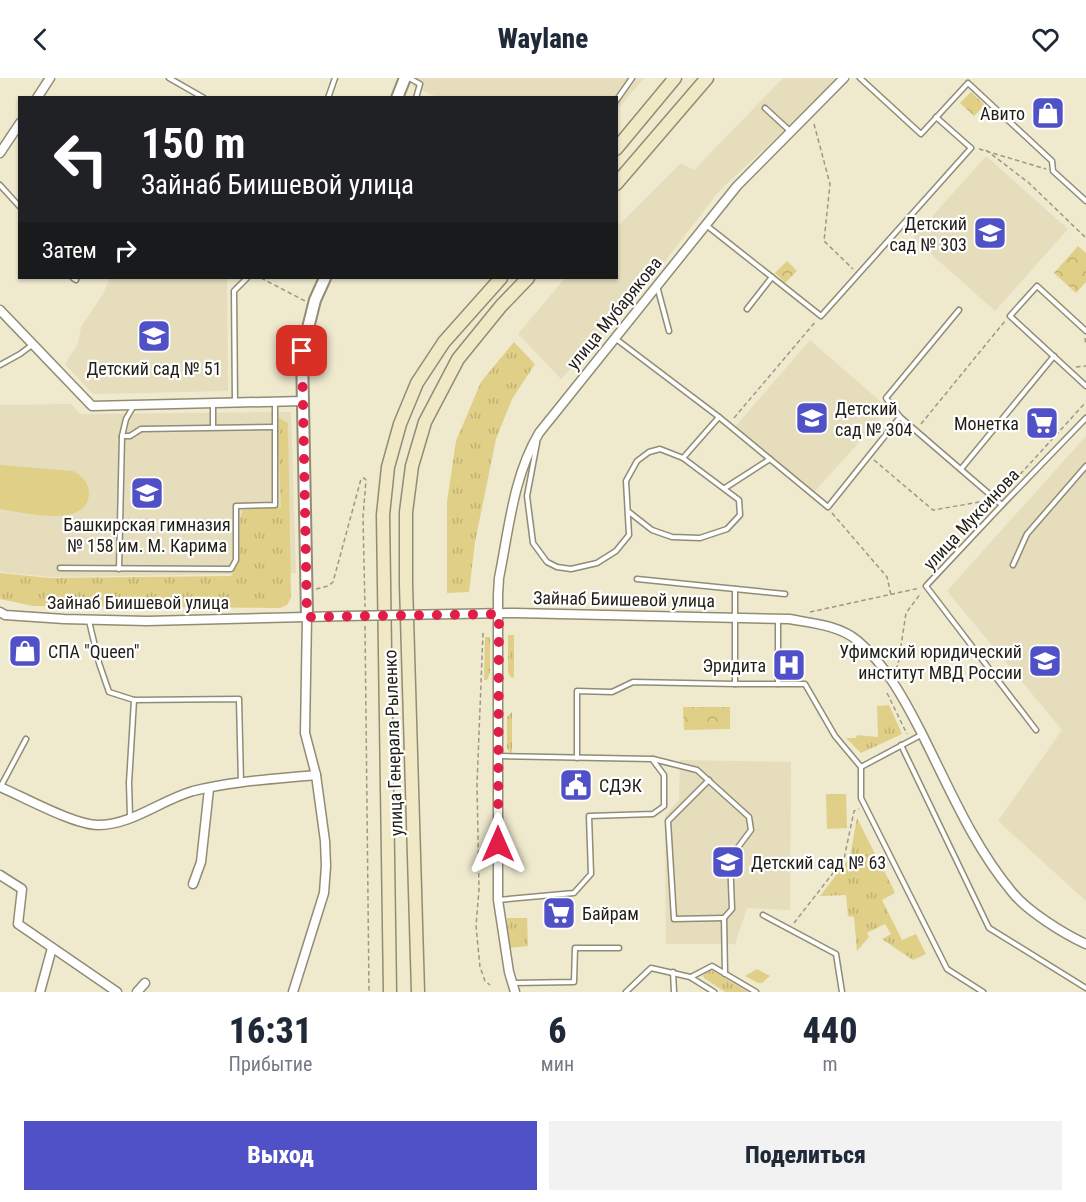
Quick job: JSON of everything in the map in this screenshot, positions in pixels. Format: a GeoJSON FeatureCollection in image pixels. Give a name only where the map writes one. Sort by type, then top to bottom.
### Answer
{"type":"FeatureCollection","features":[{"type":"Feature","properties":{"kind":"main road"},"geometry":{"type":"LineString","coordinates":[[618,147],[675,78]]}},
{"type":"Feature","properties":{"kind":"main road"},"geometry":{"type":"LineString","coordinates":[[618,182],[706,78]]}},
{"type":"Feature","properties":{"kind":"main road","name":"улица Генерала Рыленко"},"geometry":{"type":"LineString","coordinates":[[390,992],[383,515],[388,467],[400,424],[417,383],[444,342],[500,279]]}},
{"type":"Feature","properties":{"kind":"main road","name":"улица Генерала Рыленко"},"geometry":{"type":"LineString","coordinates":[[418,992],[406,560],[406,512],[412,466],[425,422],[458,359],[501,306],[527,279]]}},
{"type":"Feature","properties":{"kind":"street"},"geometry":{"type":"LineString","coordinates":[[38,96],[50,78]]}},
{"type":"Feature","properties":{"kind":"street"},"geometry":{"type":"LineString","coordinates":[[398,96],[405,78]]}},
{"type":"Feature","properties":{"kind":"street","name":"улица Мубарякова"},"geometry":{"type":"LineString","coordinates":[[514,988],[509,972],[498,900],[499,578],[520,474],[528,451],[539,433],[737,186],[844,78]]}},
{"type":"Feature","properties":{"kind":"street"},"geometry":{"type":"LineString","coordinates":[[0,153],[18,126]]}},
{"type":"Feature","properties":{"kind":"street"},"geometry":{"type":"LineString","coordinates":[[293,992],[324,892],[326,866],[326,841],[316,775],[305,733],[307,617],[302,351],[314,306],[325,279]]}},
{"type":"Feature","properties":{"kind":"street"},"geometry":{"type":"LineString","coordinates":[[0,310],[92,406],[303,401]]}},
{"type":"Feature","properties":{"kind":"street","name":"Зайнаб Биишевой улица"},"geometry":{"type":"LineString","coordinates":[[0,612],[5,615],[89,621],[453,614],[778,618],[830,627],[857,640],[879,664],[902,696],[981,849],[1013,894],[1052,924],[1086,944]]}},
{"type":"Feature","properties":{"kind":"street"},"geometry":{"type":"LineString","coordinates":[[0,787],[81,822],[98,825],[130,817],[192,792],[241,783],[316,775]]}},
{"type":"Feature","properties":{"kind":"street"},"geometry":{"type":"LineString","coordinates":[[194,884],[201,862],[209,789]]}},
{"type":"Feature","properties":{"kind":"street"},"geometry":{"type":"LineString","coordinates":[[0,875],[22,889],[18,924],[36,934],[52,948],[117,992]]}},
{"type":"Feature","properties":{"kind":"street"},"geometry":{"type":"LineString","coordinates":[[40,992],[52,948]]}},
{"type":"Feature","properties":{"kind":"street"},"geometry":{"type":"LineString","coordinates":[[137,992],[145,983]]}},
{"type":"Feature","properties":{"kind":"lane"},"geometry":{"type":"LineString","coordinates":[[169,78],[200,96]]}},
{"type":"Feature","properties":{"kind":"lane"},"geometry":{"type":"LineString","coordinates":[[329,96],[336,78]]}},
{"type":"Feature","properties":{"kind":"lane"},"geometry":{"type":"LineString","coordinates":[[409,78],[420,84],[417,96]]}},
{"type":"Feature","properties":{"kind":"lane"},"geometry":{"type":"LineString","coordinates":[[618,98],[632,78]]}},
{"type":"Feature","properties":{"kind":"lane"},"geometry":{"type":"LineString","coordinates":[[860,78],[921,134],[968,83],[1052,161],[1053,171],[1086,201]]}},
{"type":"Feature","properties":{"kind":"lane"},"geometry":{"type":"LineString","coordinates":[[765,108],[790,131]]}},
{"type":"Feature","properties":{"kind":"lane"},"geometry":{"type":"LineString","coordinates":[[705,225],[821,316],[971,148],[936,117]]}},
{"type":"Feature","properties":{"kind":"lane"},"geometry":{"type":"LineString","coordinates":[[0,185],[18,205]]}},
{"type":"Feature","properties":{"kind":"lane"},"geometry":{"type":"LineString","coordinates":[[747,309],[772,277]]}},
{"type":"Feature","properties":{"kind":"lane"},"geometry":{"type":"LineString","coordinates":[[235,404],[234,291],[246,279]]}},
{"type":"Feature","properties":{"kind":"lane"},"geometry":{"type":"LineString","coordinates":[[657,286],[669,331]]}},
{"type":"Feature","properties":{"kind":"lane"},"geometry":{"type":"LineString","coordinates":[[1086,331],[1037,286],[1010,316],[1086,386]]}},
{"type":"Feature","properties":{"kind":"lane"},"geometry":{"type":"LineString","coordinates":[[959,310],[886,398],[900,417],[1002,505]]}},
{"type":"Feature","properties":{"kind":"lane"},"geometry":{"type":"LineString","coordinates":[[616,339],[728,424],[828,507],[900,417]]}},
{"type":"Feature","properties":{"kind":"lane"},"geometry":{"type":"LineString","coordinates":[[0,365],[34,344]]}},
{"type":"Feature","properties":{"kind":"lane"},"geometry":{"type":"LineString","coordinates":[[960,469],[1054,356]]}},
{"type":"Feature","properties":{"kind":"lane"},"geometry":{"type":"LineString","coordinates":[[60,568],[231,569],[236,560],[236,506],[275,505],[275,403]]}},
{"type":"Feature","properties":{"kind":"lane"},"geometry":{"type":"LineString","coordinates":[[213,404],[213,427]]}},
{"type":"Feature","properties":{"kind":"lane"},"geometry":{"type":"LineString","coordinates":[[119,569],[122,436],[133,406]]}},
{"type":"Feature","properties":{"kind":"lane"},"geometry":{"type":"LineString","coordinates":[[683,458],[719,417]]}},
{"type":"Feature","properties":{"kind":"lane","name":"улица Муксинова"},"geometry":{"type":"LineString","coordinates":[[1036,730],[926,586],[1086,418]]}},
{"type":"Feature","properties":{"kind":"lane"},"geometry":{"type":"LineString","coordinates":[[122,436],[130,436],[141,429],[274,427]]}},
{"type":"Feature","properties":{"kind":"lane"},"geometry":{"type":"LineString","coordinates":[[539,433],[527,495],[533,543],[547,562],[557,567],[571,569],[597,563],[616,551],[629,535],[626,481],[637,461],[649,452],[660,449],[683,458],[739,500],[740,515],[727,529],[700,538],[672,537],[652,530],[629,512]]}},
{"type":"Feature","properties":{"kind":"lane"},"geometry":{"type":"LineString","coordinates":[[725,488],[771,459]]}},
{"type":"Feature","properties":{"kind":"lane"},"geometry":{"type":"LineString","coordinates":[[1013,565],[1027,534],[1086,466]]}},
{"type":"Feature","properties":{"kind":"lane"},"geometry":{"type":"LineString","coordinates":[[637,579],[784,594]]}},
{"type":"Feature","properties":{"kind":"lane"},"geometry":{"type":"LineString","coordinates":[[735,589],[735,684]]}},
{"type":"Feature","properties":{"kind":"lane"},"geometry":{"type":"LineString","coordinates":[[778,618],[778,684]]}},
{"type":"Feature","properties":{"kind":"lane"},"geometry":{"type":"LineString","coordinates":[[89,621],[109,692],[134,700],[239,699],[241,783]]}},
{"type":"Feature","properties":{"kind":"lane"},"geometry":{"type":"LineString","coordinates":[[577,758],[576,691],[612,692],[633,682],[805,684],[835,736],[861,767],[861,798],[947,969],[983,992]]}},
{"type":"Feature","properties":{"kind":"lane"},"geometry":{"type":"LineString","coordinates":[[130,817],[129,783],[134,700]]}},
{"type":"Feature","properties":{"kind":"lane"},"geometry":{"type":"LineString","coordinates":[[861,767],[922,734]]}},
{"type":"Feature","properties":{"kind":"lane"},"geometry":{"type":"LineString","coordinates":[[0,787],[26,739]]}},
{"type":"Feature","properties":{"kind":"lane"},"geometry":{"type":"LineString","coordinates":[[901,745],[989,928],[1086,988]]}},
{"type":"Feature","properties":{"kind":"lane"},"geometry":{"type":"LineString","coordinates":[[498,756],[652,759],[697,770],[749,817],[751,830],[730,858],[732,909],[724,918],[725,974]]}},
{"type":"Feature","properties":{"kind":"lane"},"geometry":{"type":"LineString","coordinates":[[498,900],[574,893],[591,874],[590,816],[653,814],[664,806],[664,776],[652,759]]}},
{"type":"Feature","properties":{"kind":"lane"},"geometry":{"type":"LineString","coordinates":[[709,780],[668,821],[674,919],[724,918]]}},
{"type":"Feature","properties":{"kind":"lane"},"geometry":{"type":"LineString","coordinates":[[763,915],[836,954],[842,992]]}},
{"type":"Feature","properties":{"kind":"lane"},"geometry":{"type":"LineString","coordinates":[[514,988],[574,982],[574,948],[619,948]]}},
{"type":"Feature","properties":{"kind":"lane"},"geometry":{"type":"LineString","coordinates":[[690,977],[712,966],[756,992]]}},
{"type":"Feature","properties":{"kind":"lane"},"geometry":{"type":"LineString","coordinates":[[626,992],[651,968],[690,977],[714,992]]}},
{"type":"Feature","properties":{"kind":"lane"},"geometry":{"type":"LineString","coordinates":[[673,972],[675,992]]}},
{"type":"Feature","properties":{"kind":"path"},"geometry":{"type":"LineString","coordinates":[[810,111],[830,184],[824,241],[858,274]]}},
{"type":"Feature","properties":{"kind":"path"},"geometry":{"type":"LineString","coordinates":[[971,148],[986,150],[1053,171]]}},
{"type":"Feature","properties":{"kind":"path"},"geometry":{"type":"LineString","coordinates":[[986,150],[1029,183],[1086,238]]}},
{"type":"Feature","properties":{"kind":"path"},"geometry":{"type":"LineString","coordinates":[[263,279],[314,306]]}},
{"type":"Feature","properties":{"kind":"path"},"geometry":{"type":"LineString","coordinates":[[728,424],[821,316]]}},
{"type":"Feature","properties":{"kind":"path"},"geometry":{"type":"LineString","coordinates":[[915,430],[1010,316]]}},
{"type":"Feature","properties":{"kind":"path"},"geometry":{"type":"LineString","coordinates":[[869,456],[933,510],[996,500]]}},
{"type":"Feature","properties":{"kind":"path"},"geometry":{"type":"LineString","coordinates":[[315,590],[333,582],[361,479],[364,478],[366,480],[363,517],[365,612]]}},
{"type":"Feature","properties":{"kind":"path"},"geometry":{"type":"LineString","coordinates":[[828,507],[886,577],[891,595]]}},
{"type":"Feature","properties":{"kind":"path"},"geometry":{"type":"LineString","coordinates":[[811,612],[926,586]]}},
{"type":"Feature","properties":{"kind":"path"},"geometry":{"type":"LineString","coordinates":[[898,665],[906,613],[926,586]]}},
{"type":"Feature","properties":{"kind":"path"},"geometry":{"type":"LineString","coordinates":[[365,624],[369,992]]}},
{"type":"Feature","properties":{"kind":"path"},"geometry":{"type":"LineString","coordinates":[[483,633],[477,784],[479,889],[476,926],[480,967],[485,981],[490,985]]}},
{"type":"Feature","properties":{"kind":"path"},"geometry":{"type":"LineString","coordinates":[[887,692],[910,741]]}},
{"type":"Feature","properties":{"kind":"path"},"geometry":{"type":"LineString","coordinates":[[789,929],[844,859],[854,811],[866,807]]}},
{"type":"Feature","properties":{"kind":"shaded area"},"geometry":{"type":"Polygon","coordinates":[[[416,78],[644,78],[618,109],[618,96],[435,96],[413,86],[416,78]]]}},
{"type":"Feature","properties":{"kind":"shaded area"},"geometry":{"type":"Polygon","coordinates":[[[783,78],[836,78],[720,190],[645,287],[561,379],[518,334],[564,279],[618,279],[618,226],[681,163],[694,170],[783,78]]]}},
{"type":"Feature","properties":{"kind":"shaded area","name":"Детский сад № 303"},"geometry":{"type":"Polygon","coordinates":[[[986,156],[1068,229],[995,311],[913,238],[986,156]]]}},
{"type":"Feature","properties":{"kind":"shaded area","name":"Детский сад № 51"},"geometry":{"type":"Polygon","coordinates":[[[110,279],[227,279],[228,391],[93,394],[65,364],[78,344],[81,327],[103,294],[110,279]]]}},
{"type":"Feature","properties":{"kind":"shaded area","name":"Детский сад № 304"},"geometry":{"type":"Polygon","coordinates":[[[810,340],[889,409],[814,492],[735,427],[810,340]]]}},
{"type":"Feature","properties":{"kind":"shaded area","name":"Башкирская гимназия № 158 им. М. Карима"},"geometry":{"type":"Polygon","coordinates":[[[71,404],[80,414],[291,412],[296,573],[50,577],[0,572],[0,405],[71,404]]]}},
{"type":"Feature","properties":{"kind":"shaded area","name":"Уфимский юридический институт МВД России"},"geometry":{"type":"Polygon","coordinates":[[[1086,436],[1086,901],[998,821],[1062,730],[947,591],[1086,436]]]}},
{"type":"Feature","properties":{"kind":"shaded area","name":"Детский сад № 63"},"geometry":{"type":"Polygon","coordinates":[[[680,760],[791,762],[790,910],[747,908],[735,944],[666,944],[665,816],[679,800],[680,760]]]}},
{"type":"Feature","properties":{"kind":"green space"},"geometry":{"type":"Polygon","coordinates":[[[971,92],[985,105],[974,116],[960,103],[971,92]]]}},
{"type":"Feature","properties":{"kind":"green space"},"geometry":{"type":"Polygon","coordinates":[[[1078,246],[1086,253],[1086,282],[1076,293],[1054,273],[1078,246]]]}},
{"type":"Feature","properties":{"kind":"green space"},"geometry":{"type":"Polygon","coordinates":[[[787,261],[797,271],[785,283],[775,273],[787,261]]]}},
{"type":"Feature","properties":{"kind":"green space"},"geometry":{"type":"Polygon","coordinates":[[[514,342],[535,364],[512,399],[496,439],[475,542],[469,592],[447,593],[447,502],[456,441],[481,382],[514,342]]]}},
{"type":"Feature","properties":{"kind":"green space"},"geometry":{"type":"Polygon","coordinates":[[[277,417],[288,423],[291,598],[287,605],[280,608],[33,606],[0,599],[0,573],[50,578],[231,576],[239,562],[240,519],[243,510],[281,507],[277,417]]]}},
{"type":"Feature","properties":{"kind":"green space"},"geometry":{"type":"Polygon","coordinates":[[[0,465],[73,471],[86,482],[89,492],[86,504],[78,511],[67,515],[53,516],[0,509],[0,465]]]}},
{"type":"Feature","properties":{"kind":"green space"},"geometry":{"type":"Polygon","coordinates":[[[508,635],[514,635],[514,678],[510,677],[508,672],[508,635]]]}},
{"type":"Feature","properties":{"kind":"green space"},"geometry":{"type":"Polygon","coordinates":[[[485,637],[490,637],[490,673],[487,680],[484,680],[485,637]]]}},
{"type":"Feature","properties":{"kind":"green space"},"geometry":{"type":"Polygon","coordinates":[[[889,705],[902,734],[861,753],[846,738],[856,738],[857,735],[878,737],[877,706],[889,705]]]}},
{"type":"Feature","properties":{"kind":"green space"},"geometry":{"type":"Polygon","coordinates":[[[683,707],[730,707],[730,729],[684,730],[683,707]]]}},
{"type":"Feature","properties":{"kind":"green space"},"geometry":{"type":"Polygon","coordinates":[[[512,712],[512,754],[507,749],[507,717],[512,712]]]}},
{"type":"Feature","properties":{"kind":"green space"},"geometry":{"type":"Polygon","coordinates":[[[826,794],[846,794],[847,828],[827,829],[826,794]]]}},
{"type":"Feature","properties":{"kind":"green space"},"geometry":{"type":"Polygon","coordinates":[[[857,818],[873,850],[858,857],[875,892],[891,884],[895,893],[882,900],[902,940],[916,934],[926,954],[913,960],[882,939],[891,934],[885,924],[867,933],[869,937],[857,951],[854,917],[848,916],[846,895],[820,896],[850,857],[857,818]]]}},
{"type":"Feature","properties":{"kind":"green space"},"geometry":{"type":"Polygon","coordinates":[[[873,850],[891,884],[875,892],[857,858],[873,850]]]}},
{"type":"Feature","properties":{"kind":"green space"},"geometry":{"type":"Polygon","coordinates":[[[507,918],[527,918],[528,946],[509,948],[507,918]]]}},
{"type":"Feature","properties":{"kind":"green space"},"geometry":{"type":"Polygon","coordinates":[[[757,969],[770,976],[762,983],[745,976],[757,969]]]}},
{"type":"Feature","properties":{"kind":"green space"},"geometry":{"type":"Polygon","coordinates":[[[711,970],[748,992],[725,992],[704,978],[703,975],[711,970]]]}},
{"type":"Feature","properties":{"kind":"place","name":"Авито"},"geometry":{"type":"Point","coordinates":[1048,113]}},
{"type":"Feature","properties":{"kind":"place","name":"Детский сад № 303"},"geometry":{"type":"Point","coordinates":[990,233]}},
{"type":"Feature","properties":{"kind":"place","name":"Детский сад № 51"},"geometry":{"type":"Point","coordinates":[154,336]}},
{"type":"Feature","properties":{"kind":"place","name":"Детский сад № 304"},"geometry":{"type":"Point","coordinates":[812,418]}},
{"type":"Feature","properties":{"kind":"place","name":"Монетка"},"geometry":{"type":"Point","coordinates":[1042,423]}},
{"type":"Feature","properties":{"kind":"place","name":"Башкирская гимназия № 158 им. М. Карима"},"geometry":{"type":"Point","coordinates":[147,493]}},
{"type":"Feature","properties":{"kind":"place","name":"СПА \"Queen\""},"geometry":{"type":"Point","coordinates":[25,651]}},
{"type":"Feature","properties":{"kind":"place","name":"Уфимский юридический институт МВД России"},"geometry":{"type":"Point","coordinates":[1045,661]}},
{"type":"Feature","properties":{"kind":"place","name":"Эридита"},"geometry":{"type":"Point","coordinates":[789,665]}},
{"type":"Feature","properties":{"kind":"place","name":"СДЭК"},"geometry":{"type":"Point","coordinates":[576,785]}},
{"type":"Feature","properties":{"kind":"place","name":"Детский сад № 63"},"geometry":{"type":"Point","coordinates":[728,862]}},
{"type":"Feature","properties":{"kind":"place","name":"Байрам"},"geometry":{"type":"Point","coordinates":[559,913]}},
{"type":"Feature","properties":{"kind":"route"},"geometry":{"type":"LineString","coordinates":[[302,351],[307,617],[499,614],[498,844]]}}]}
